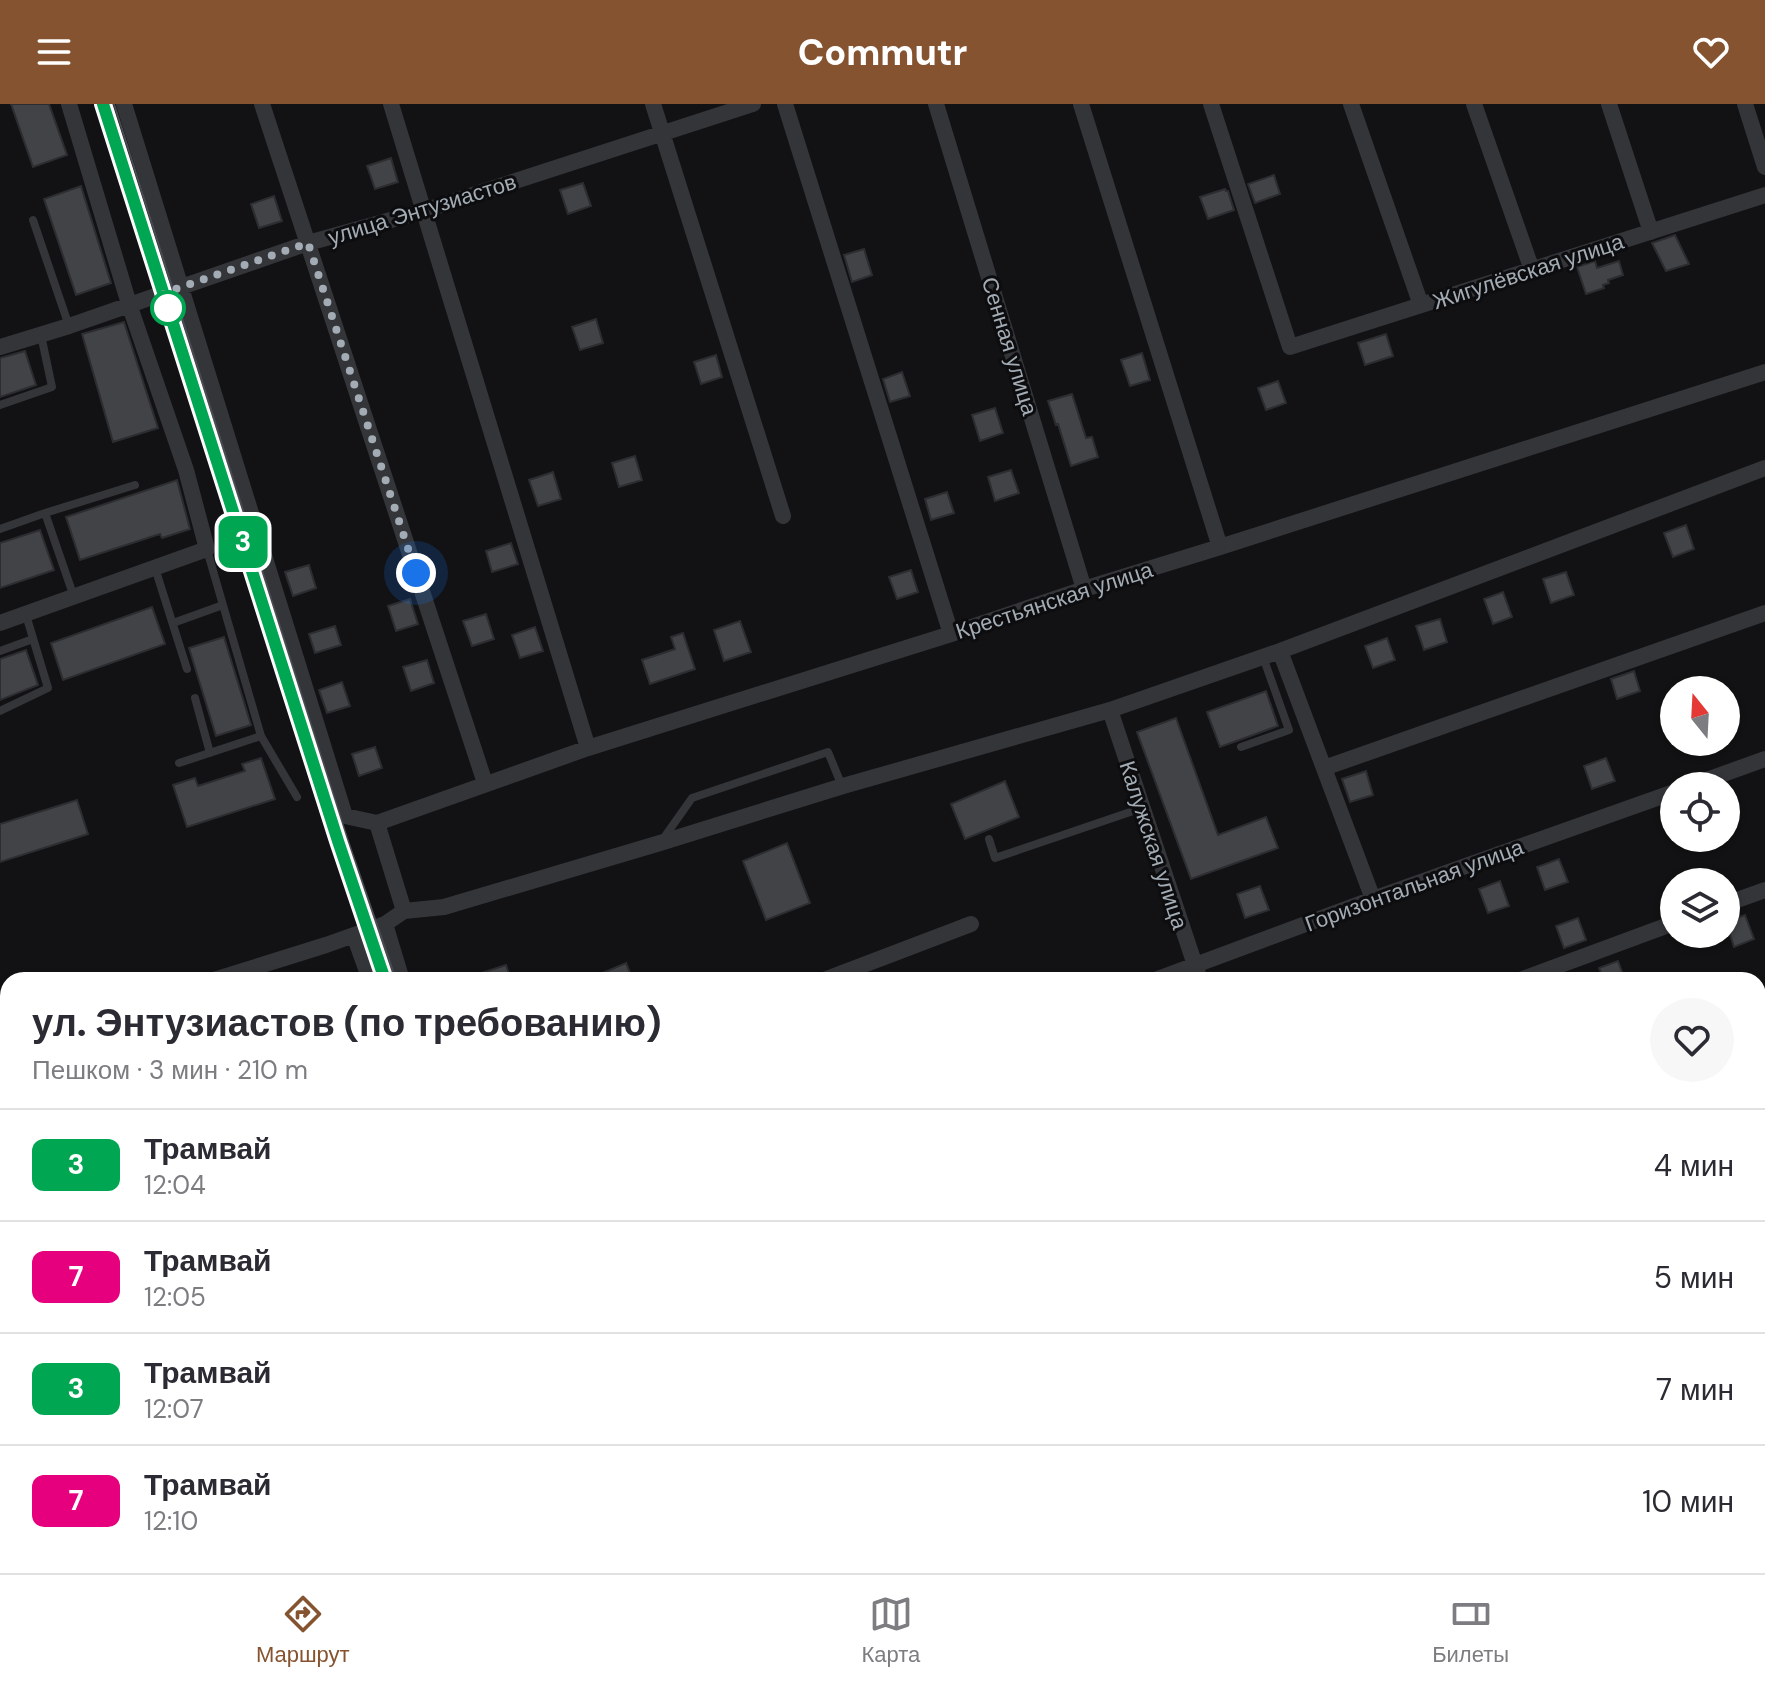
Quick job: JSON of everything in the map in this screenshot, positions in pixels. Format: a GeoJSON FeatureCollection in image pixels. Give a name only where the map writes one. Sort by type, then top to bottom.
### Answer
{"type":"FeatureCollection","features":[{"type":"Feature","properties":{"kind":"street"},"geometry":{"type":"LineString","coordinates":[[0,623],[207,549],[186,470],[129,304],[69,104]]}},
{"type":"Feature","properties":{"kind":"street"},"geometry":{"type":"LineString","coordinates":[[124,104],[345,816],[377,823],[404,911]]}},
{"type":"Feature","properties":{"kind":"street"},"geometry":{"type":"LineString","coordinates":[[262,104],[485,783]]}},
{"type":"Feature","properties":{"kind":"street"},"geometry":{"type":"LineString","coordinates":[[653,104],[783,516]]}},
{"type":"Feature","properties":{"kind":"street","name":"улица Энтузиастов"},"geometry":{"type":"LineString","coordinates":[[0,347],[308,243],[423,211],[753,104]]}},
{"type":"Feature","properties":{"kind":"street"},"geometry":{"type":"LineString","coordinates":[[785,104],[951,634]]}},
{"type":"Feature","properties":{"kind":"street","name":"Сенная улица"},"geometry":{"type":"LineString","coordinates":[[936,104],[1084,589]]}},
{"type":"Feature","properties":{"kind":"street"},"geometry":{"type":"LineString","coordinates":[[1081,104],[1220,547]]}},
{"type":"Feature","properties":{"kind":"street","name":"Жигулёвская улица"},"geometry":{"type":"LineString","coordinates":[[1211,104],[1290,347],[1765,195]]}},
{"type":"Feature","properties":{"kind":"street"},"geometry":{"type":"LineString","coordinates":[[1351,104],[1421,305]]}},
{"type":"Feature","properties":{"kind":"street"},"geometry":{"type":"LineString","coordinates":[[1474,104],[1532,270]]}},
{"type":"Feature","properties":{"kind":"street"},"geometry":{"type":"LineString","coordinates":[[1609,104],[1651,232]]}},
{"type":"Feature","properties":{"kind":"street"},"geometry":{"type":"LineString","coordinates":[[1745,104],[1765,167]]}},
{"type":"Feature","properties":{"kind":"street"},"geometry":{"type":"LineString","coordinates":[[395,106],[423,211],[588,748]]}},
{"type":"Feature","properties":{"kind":"street","name":"Крестьянская улица"},"geometry":{"type":"LineString","coordinates":[[377,823],[588,748],[1765,372]]}},
{"type":"Feature","properties":{"kind":"street"},"geometry":{"type":"LineString","coordinates":[[239,972],[385,924],[404,911],[444,907],[843,786],[1110,710],[1280,651],[1765,468]]}},
{"type":"Feature","properties":{"kind":"street"},"geometry":{"type":"LineString","coordinates":[[1324,768],[1765,613]]}},
{"type":"Feature","properties":{"kind":"street"},"geometry":{"type":"LineString","coordinates":[[1280,651],[1373,899]]}},
{"type":"Feature","properties":{"kind":"street","name":"Калужская улица"},"geometry":{"type":"LineString","coordinates":[[1110,710],[1197,972]]}},
{"type":"Feature","properties":{"kind":"street"},"geometry":{"type":"LineString","coordinates":[[1729,772],[1765,759]]}},
{"type":"Feature","properties":{"kind":"street","name":"Горизонтальная улица"},"geometry":{"type":"LineString","coordinates":[[1197,972],[1373,899],[1660,797]]}},
{"type":"Feature","properties":{"kind":"street"},"geometry":{"type":"LineString","coordinates":[[1740,899],[1765,890]]}},
{"type":"Feature","properties":{"kind":"street"},"geometry":{"type":"LineString","coordinates":[[385,924],[400,972]]}},
{"type":"Feature","properties":{"kind":"street"},"geometry":{"type":"LineString","coordinates":[[845,972],[971,924]]}},
{"type":"Feature","properties":{"kind":"street"},"geometry":{"type":"LineString","coordinates":[[1542,972],[1660,928]]}},
{"type":"Feature","properties":{"kind":"street"},"geometry":{"type":"LineString","coordinates":[[354,935],[367,972]]}},
{"type":"Feature","properties":{"kind":"lane"},"geometry":{"type":"LineString","coordinates":[[33,220],[69,326]]}},
{"type":"Feature","properties":{"kind":"lane"},"geometry":{"type":"LineString","coordinates":[[0,405],[52,387],[40,334]]}},
{"type":"Feature","properties":{"kind":"lane"},"geometry":{"type":"LineString","coordinates":[[0,529],[135,485]]}},
{"type":"Feature","properties":{"kind":"lane"},"geometry":{"type":"LineString","coordinates":[[45,513],[74,597]]}},
{"type":"Feature","properties":{"kind":"lane"},"geometry":{"type":"LineString","coordinates":[[207,549],[261,736],[297,797]]}},
{"type":"Feature","properties":{"kind":"lane"},"geometry":{"type":"LineString","coordinates":[[155,567],[187,669]]}},
{"type":"Feature","properties":{"kind":"lane"},"geometry":{"type":"LineString","coordinates":[[173,623],[223,605]]}},
{"type":"Feature","properties":{"kind":"lane"},"geometry":{"type":"LineString","coordinates":[[0,711],[48,688],[26,614]]}},
{"type":"Feature","properties":{"kind":"lane"},"geometry":{"type":"LineString","coordinates":[[0,651],[33,639]]}},
{"type":"Feature","properties":{"kind":"lane"},"geometry":{"type":"LineString","coordinates":[[1241,747],[1289,730],[1263,656]]}},
{"type":"Feature","properties":{"kind":"lane"},"geometry":{"type":"LineString","coordinates":[[195,698],[210,753]]}},
{"type":"Feature","properties":{"kind":"lane"},"geometry":{"type":"LineString","coordinates":[[179,763],[261,736]]}},
{"type":"Feature","properties":{"kind":"lane"},"geometry":{"type":"LineString","coordinates":[[660,843],[692,798],[828,752],[843,786]]}},
{"type":"Feature","properties":{"kind":"lane"},"geometry":{"type":"LineString","coordinates":[[989,839],[995,858],[1142,808]]}},
{"type":"Feature","properties":{"kind":"building"},"geometry":{"type":"Polygon","coordinates":[[[11,104],[49,104],[67,155],[33,167],[11,104]]]}},
{"type":"Feature","properties":{"kind":"building"},"geometry":{"type":"Polygon","coordinates":[[[391,158],[398,182],[375,189],[367,166],[391,158]]]}},
{"type":"Feature","properties":{"kind":"building"},"geometry":{"type":"Polygon","coordinates":[[[1274,175],[1280,194],[1255,203],[1248,184],[1274,175]]]}},
{"type":"Feature","properties":{"kind":"building"},"geometry":{"type":"Polygon","coordinates":[[[583,183],[591,206],[568,214],[560,190],[583,183]]]}},
{"type":"Feature","properties":{"kind":"building"},"geometry":{"type":"Polygon","coordinates":[[[81,186],[111,283],[76,295],[44,199],[81,186]]]}},
{"type":"Feature","properties":{"kind":"building"},"geometry":{"type":"Polygon","coordinates":[[[1225,189],[1234,210],[1208,219],[1200,197],[1225,189]]]}},
{"type":"Feature","properties":{"kind":"building"},"geometry":{"type":"Polygon","coordinates":[[[274,196],[282,221],[259,228],[251,204],[274,196]]]}},
{"type":"Feature","properties":{"kind":"building"},"geometry":{"type":"Polygon","coordinates":[[[1675,235],[1689,264],[1666,271],[1652,243],[1675,235]]]}},
{"type":"Feature","properties":{"kind":"building"},"geometry":{"type":"Polygon","coordinates":[[[864,249],[872,275],[852,282],[844,255],[864,249]]]}},
{"type":"Feature","properties":{"kind":"building"},"geometry":{"type":"Polygon","coordinates":[[[1595,261],[1597,268],[1619,261],[1623,275],[1608,280],[1604,288],[1586,294],[1577,267],[1595,261]]]}},
{"type":"Feature","properties":{"kind":"building"},"geometry":{"type":"Polygon","coordinates":[[[596,319],[603,343],[580,350],[572,327],[596,319]]]}},
{"type":"Feature","properties":{"kind":"building"},"geometry":{"type":"Polygon","coordinates":[[[124,322],[158,428],[113,442],[82,334],[124,322]]]}},
{"type":"Feature","properties":{"kind":"building"},"geometry":{"type":"Polygon","coordinates":[[[1386,334],[1393,356],[1365,365],[1358,343],[1386,334]]]}},
{"type":"Feature","properties":{"kind":"building"},"geometry":{"type":"Polygon","coordinates":[[[25,351],[36,385],[0,397],[0,358],[25,351]]]}},
{"type":"Feature","properties":{"kind":"building"},"geometry":{"type":"Polygon","coordinates":[[[1142,353],[1150,380],[1130,386],[1121,360],[1142,353]]]}},
{"type":"Feature","properties":{"kind":"building"},"geometry":{"type":"Polygon","coordinates":[[[716,355],[722,377],[701,384],[694,362],[716,355]]]}},
{"type":"Feature","properties":{"kind":"building"},"geometry":{"type":"Polygon","coordinates":[[[902,372],[910,396],[890,402],[883,379],[902,372]]]}},
{"type":"Feature","properties":{"kind":"building"},"geometry":{"type":"Polygon","coordinates":[[[1278,381],[1286,403],[1266,410],[1258,388],[1278,381]]]}},
{"type":"Feature","properties":{"kind":"building"},"geometry":{"type":"Polygon","coordinates":[[[1072,394],[1086,438],[1092,437],[1098,457],[1071,466],[1048,401],[1072,394]]]}},
{"type":"Feature","properties":{"kind":"building"},"geometry":{"type":"Polygon","coordinates":[[[995,408],[1003,433],[980,441],[972,415],[995,408]]]}},
{"type":"Feature","properties":{"kind":"building"},"geometry":{"type":"Polygon","coordinates":[[[635,456],[642,480],[619,487],[612,463],[635,456]]]}},
{"type":"Feature","properties":{"kind":"building"},"geometry":{"type":"Polygon","coordinates":[[[1011,470],[1019,493],[995,501],[988,477],[1011,470]]]}},
{"type":"Feature","properties":{"kind":"building"},"geometry":{"type":"Polygon","coordinates":[[[553,472],[561,499],[538,506],[529,480],[553,472]]]}},
{"type":"Feature","properties":{"kind":"building"},"geometry":{"type":"Polygon","coordinates":[[[177,480],[190,529],[162,538],[160,534],[80,560],[66,517],[177,480]]]}},
{"type":"Feature","properties":{"kind":"building"},"geometry":{"type":"Polygon","coordinates":[[[947,492],[954,513],[931,520],[925,499],[947,492]]]}},
{"type":"Feature","properties":{"kind":"building"},"geometry":{"type":"Polygon","coordinates":[[[1686,525],[1694,549],[1673,557],[1664,533],[1686,525]]]}},
{"type":"Feature","properties":{"kind":"building"},"geometry":{"type":"Polygon","coordinates":[[[40,530],[54,570],[0,588],[0,543],[40,530]]]}},
{"type":"Feature","properties":{"kind":"building"},"geometry":{"type":"Polygon","coordinates":[[[511,543],[518,564],[492,572],[486,551],[511,543]]]}},
{"type":"Feature","properties":{"kind":"building"},"geometry":{"type":"Polygon","coordinates":[[[309,565],[316,588],[293,596],[285,572],[309,565]]]}},
{"type":"Feature","properties":{"kind":"building"},"geometry":{"type":"Polygon","coordinates":[[[911,570],[918,592],[897,599],[889,577],[911,570]]]}},
{"type":"Feature","properties":{"kind":"building"},"geometry":{"type":"Polygon","coordinates":[[[1566,572],[1574,595],[1551,603],[1543,579],[1566,572]]]}},
{"type":"Feature","properties":{"kind":"building"},"geometry":{"type":"Polygon","coordinates":[[[1503,592],[1512,617],[1493,624],[1484,599],[1503,592]]]}},
{"type":"Feature","properties":{"kind":"building"},"geometry":{"type":"Polygon","coordinates":[[[410,599],[418,624],[396,631],[388,606],[410,599]]]}},
{"type":"Feature","properties":{"kind":"building"},"geometry":{"type":"Polygon","coordinates":[[[152,607],[165,644],[63,680],[51,643],[152,607]]]}},
{"type":"Feature","properties":{"kind":"building"},"geometry":{"type":"Polygon","coordinates":[[[486,614],[494,639],[472,646],[463,621],[486,614]]]}},
{"type":"Feature","properties":{"kind":"building"},"geometry":{"type":"Polygon","coordinates":[[[1440,619],[1447,642],[1424,650],[1416,626],[1440,619]]]}},
{"type":"Feature","properties":{"kind":"building"},"geometry":{"type":"Polygon","coordinates":[[[740,621],[751,652],[724,661],[714,630],[740,621]]]}},
{"type":"Feature","properties":{"kind":"building"},"geometry":{"type":"Polygon","coordinates":[[[335,626],[341,645],[315,653],[309,634],[335,626]]]}},
{"type":"Feature","properties":{"kind":"building"},"geometry":{"type":"Polygon","coordinates":[[[535,627],[543,651],[520,658],[512,635],[535,627]]]}},
{"type":"Feature","properties":{"kind":"building"},"geometry":{"type":"Polygon","coordinates":[[[683,633],[695,669],[650,684],[642,660],[675,649],[671,637],[683,633]]]}},
{"type":"Feature","properties":{"kind":"building"},"geometry":{"type":"Polygon","coordinates":[[[224,637],[251,725],[216,736],[189,648],[224,637]]]}},
{"type":"Feature","properties":{"kind":"building"},"geometry":{"type":"Polygon","coordinates":[[[1387,638],[1395,660],[1373,668],[1365,646],[1387,638]]]}},
{"type":"Feature","properties":{"kind":"building"},"geometry":{"type":"Polygon","coordinates":[[[26,650],[38,685],[0,700],[0,659],[26,650]]]}},
{"type":"Feature","properties":{"kind":"building"},"geometry":{"type":"Polygon","coordinates":[[[427,660],[434,683],[411,691],[403,667],[427,660]]]}},
{"type":"Feature","properties":{"kind":"building"},"geometry":{"type":"Polygon","coordinates":[[[1634,671],[1640,691],[1617,699],[1611,679],[1634,671]]]}},
{"type":"Feature","properties":{"kind":"building"},"geometry":{"type":"Polygon","coordinates":[[[342,682],[350,706],[327,713],[319,690],[342,682]]]}},
{"type":"Feature","properties":{"kind":"building"},"geometry":{"type":"Polygon","coordinates":[[[1266,691],[1278,726],[1220,747],[1207,712],[1266,691]]]}},
{"type":"Feature","properties":{"kind":"building"},"geometry":{"type":"Polygon","coordinates":[[[1176,718],[1218,835],[1266,817],[1278,848],[1191,879],[1137,732],[1176,718]]]}},
{"type":"Feature","properties":{"kind":"building"},"geometry":{"type":"Polygon","coordinates":[[[375,747],[382,768],[359,776],[352,754],[375,747]]]}},
{"type":"Feature","properties":{"kind":"building"},"geometry":{"type":"Polygon","coordinates":[[[261,758],[275,799],[187,827],[173,785],[195,778],[198,786],[245,771],[242,764],[261,758]]]}},
{"type":"Feature","properties":{"kind":"building"},"geometry":{"type":"Polygon","coordinates":[[[1606,758],[1615,781],[1592,789],[1584,766],[1606,758]]]}},
{"type":"Feature","properties":{"kind":"building"},"geometry":{"type":"Polygon","coordinates":[[[1366,771],[1373,795],[1350,802],[1342,779],[1366,771]]]}},
{"type":"Feature","properties":{"kind":"building"},"geometry":{"type":"Polygon","coordinates":[[[1005,781],[1019,817],[965,839],[951,804],[1005,781]]]}},
{"type":"Feature","properties":{"kind":"building"},"geometry":{"type":"Polygon","coordinates":[[[77,800],[88,834],[0,862],[0,824],[77,800]]]}},
{"type":"Feature","properties":{"kind":"building"},"geometry":{"type":"Polygon","coordinates":[[[787,843],[810,903],[766,920],[743,861],[787,843]]]}},
{"type":"Feature","properties":{"kind":"building"},"geometry":{"type":"Polygon","coordinates":[[[1559,859],[1568,882],[1545,890],[1537,867],[1559,859]]]}},
{"type":"Feature","properties":{"kind":"building"},"geometry":{"type":"Polygon","coordinates":[[[1500,881],[1509,906],[1488,913],[1479,889],[1500,881]]]}},
{"type":"Feature","properties":{"kind":"building"},"geometry":{"type":"Polygon","coordinates":[[[1260,886],[1269,910],[1245,918],[1237,894],[1260,886]]]}},
{"type":"Feature","properties":{"kind":"building"},"geometry":{"type":"Polygon","coordinates":[[[1745,915],[1754,939],[1740,945],[1740,917],[1745,915]]]}},
{"type":"Feature","properties":{"kind":"building"},"geometry":{"type":"Polygon","coordinates":[[[1578,918],[1586,940],[1564,948],[1556,926],[1578,918]]]}},
{"type":"Feature","properties":{"kind":"building"},"geometry":{"type":"Polygon","coordinates":[[[1618,961],[1622,972],[1601,972],[1599,968],[1618,961]]]}},
{"type":"Feature","properties":{"kind":"building"},"geometry":{"type":"Polygon","coordinates":[[[626,963],[630,972],[605,972],[626,963]]]}},
{"type":"Feature","properties":{"kind":"building"},"geometry":{"type":"Polygon","coordinates":[[[506,965],[508,972],[484,972],[506,965]]]}},
{"type":"Feature","properties":{"kind":"tram line","name":"3"},"geometry":{"type":"LineString","coordinates":[[103,104],[382,972]]}},
{"type":"Feature","properties":{"kind":"tram line"},"geometry":{"type":"LineString","coordinates":[[114,104],[347,838],[393,972]]}},
{"type":"Feature","properties":{"kind":"route"},"geometry":{"type":"LineString","coordinates":[[168,308],[164,293],[308,243],[416,573]]}}]}
